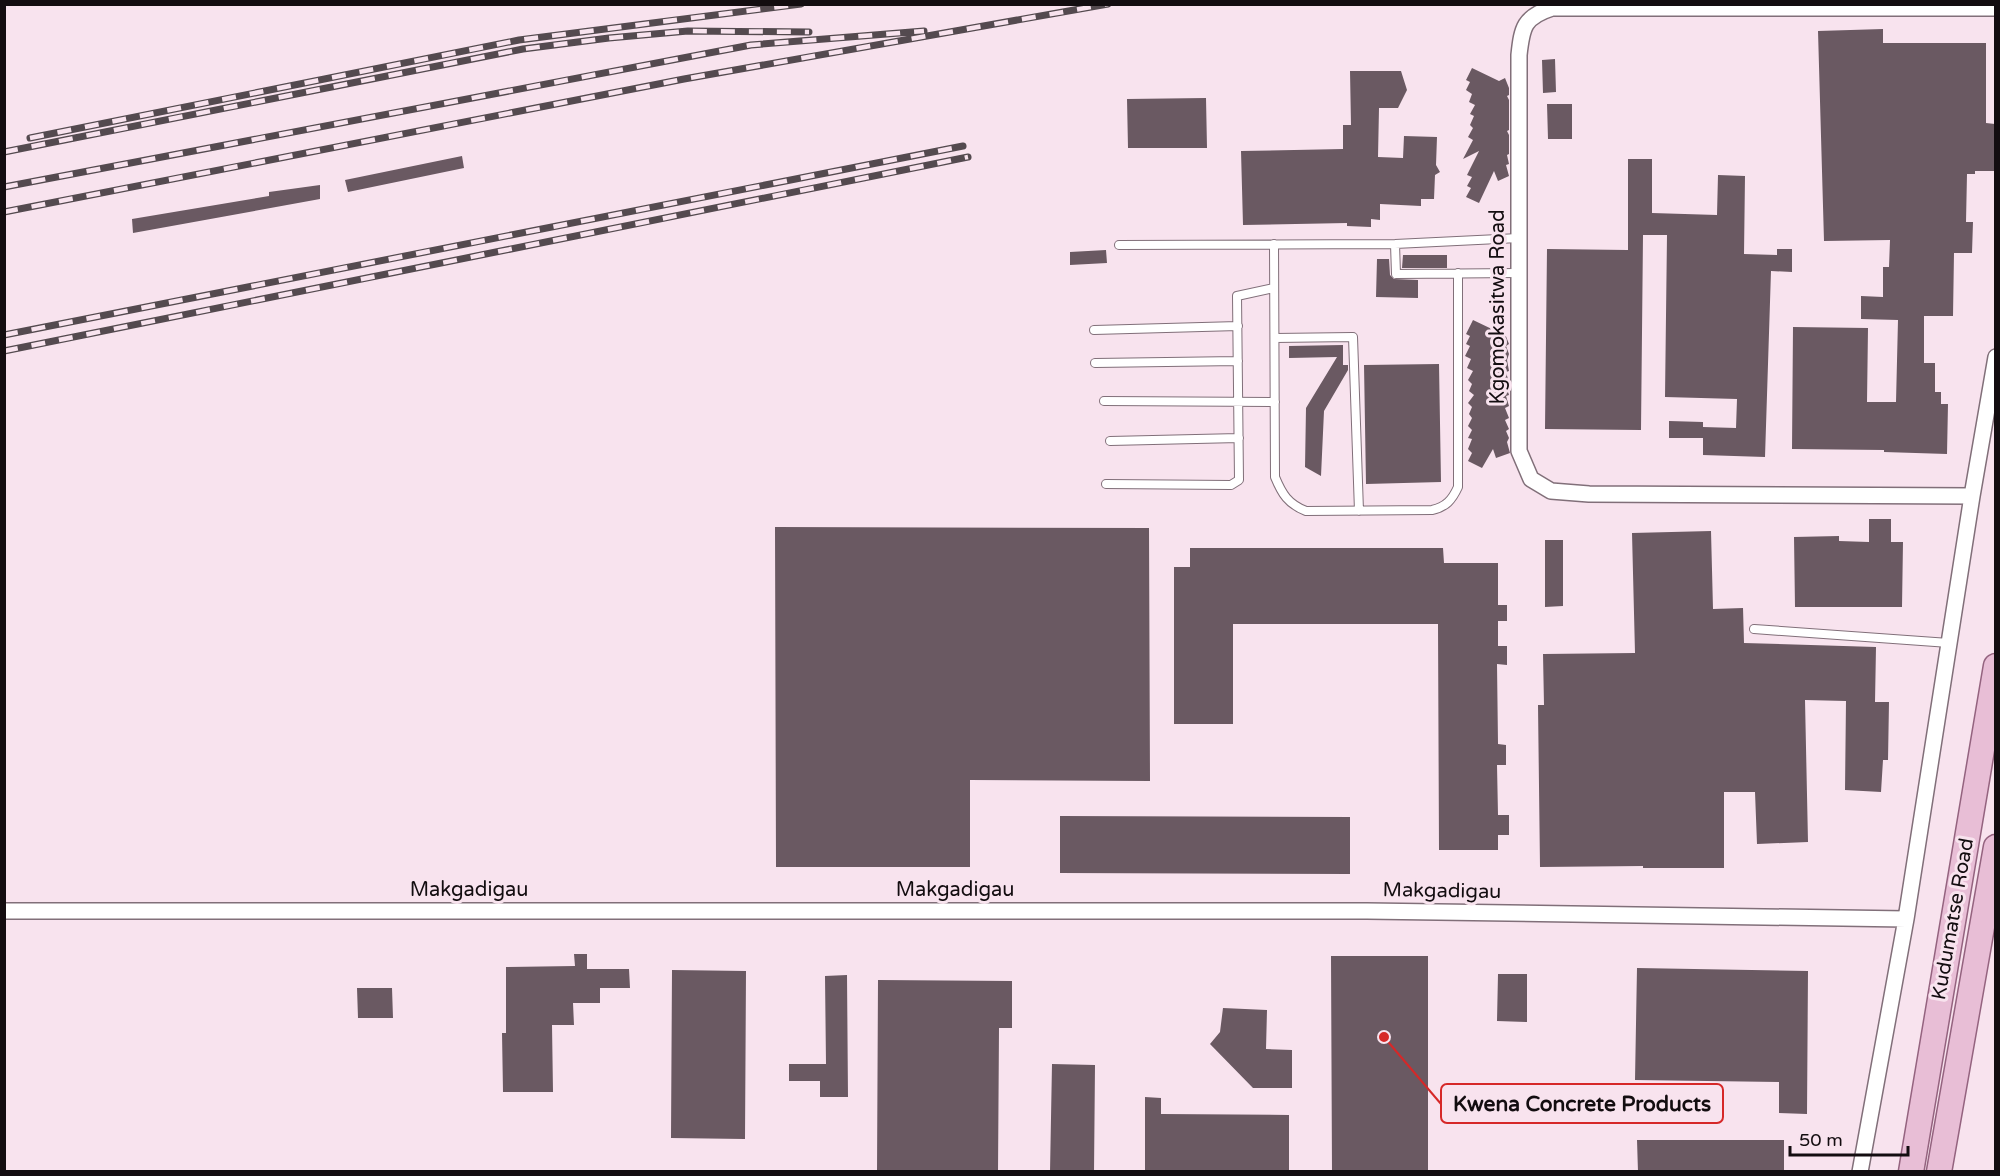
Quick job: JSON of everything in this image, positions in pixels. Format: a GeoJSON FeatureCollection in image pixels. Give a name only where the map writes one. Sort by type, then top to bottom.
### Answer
{"type":"FeatureCollection","features":[{"type":"Feature","properties":{"kind":"main road","name":"Kudumatse Road"},"geometry":{"type":"LineString","coordinates":[[1911,1172],[1995,666]]}},
{"type":"Feature","properties":{"kind":"main road","name":"Kudumatse Road"},"geometry":{"type":"LineString","coordinates":[[1939,1172],[1995,847]]}},
{"type":"Feature","properties":{"kind":"street","name":"Kgomokasitwa Road"},"geometry":{"type":"LineString","coordinates":[[1972,496],[1589,494],[1551,491],[1531,479],[1519,451],[1519,55],[1526,21],[1538,12],[1552,8],[1995,9]]}},
{"type":"Feature","properties":{"kind":"street"},"geometry":{"type":"LineString","coordinates":[[1860,1172],[1906,919],[1995,357]]}},
{"type":"Feature","properties":{"kind":"street","name":"Makgadigau"},"geometry":{"type":"LineString","coordinates":[[4,911],[1367,911],[1906,919]]}},
{"type":"Feature","properties":{"kind":"lane"},"geometry":{"type":"LineString","coordinates":[[1119,245],[1395,244],[1519,238]]}},
{"type":"Feature","properties":{"kind":"lane"},"geometry":{"type":"LineString","coordinates":[[1274,244],[1275,477],[1285,498],[1294,506],[1306,511],[1432,510],[1442,508],[1453,499],[1458,487],[1458,273]]}},
{"type":"Feature","properties":{"kind":"lane"},"geometry":{"type":"LineString","coordinates":[[1395,244],[1396,274],[1519,273]]}},
{"type":"Feature","properties":{"kind":"lane"},"geometry":{"type":"LineString","coordinates":[[1106,484],[1231,485],[1239,480],[1237,296],[1274,288]]}},
{"type":"Feature","properties":{"kind":"lane"},"geometry":{"type":"LineString","coordinates":[[1094,330],[1238,326]]}},
{"type":"Feature","properties":{"kind":"lane"},"geometry":{"type":"LineString","coordinates":[[1275,338],[1353,337],[1359,511]]}},
{"type":"Feature","properties":{"kind":"lane"},"geometry":{"type":"LineString","coordinates":[[1095,363],[1238,361]]}},
{"type":"Feature","properties":{"kind":"lane"},"geometry":{"type":"LineString","coordinates":[[1104,401],[1275,402]]}},
{"type":"Feature","properties":{"kind":"lane"},"geometry":{"type":"LineString","coordinates":[[1110,441],[1239,438]]}},
{"type":"Feature","properties":{"kind":"lane"},"geometry":{"type":"LineString","coordinates":[[1754,629],[1949,643]]}},
{"type":"Feature","properties":{"kind":"building"},"geometry":{"type":"Polygon","coordinates":[[[1883,29],[1883,43],[1986,43],[1986,123],[1995,124],[1995,171],[1975,171],[1975,174],[1967,174],[1966,222],[1973,222],[1972,253],[1954,253],[1953,316],[1924,316],[1924,363],[1935,363],[1935,392],[1941,392],[1941,404],[1948,404],[1947,454],[1884,452],[1884,450],[1792,449],[1793,327],[1868,328],[1867,402],[1896,402],[1898,320],[1861,319],[1861,296],[1883,297],[1883,267],[1889,267],[1890,240],[1824,241],[1818,31],[1883,29]]]}},
{"type":"Feature","properties":{"kind":"building"},"geometry":{"type":"Polygon","coordinates":[[[1555,59],[1556,92],[1543,93],[1542,60],[1555,59]]]}},
{"type":"Feature","properties":{"kind":"building"},"geometry":{"type":"Polygon","coordinates":[[[1472,68],[1499,81],[1505,78],[1509,88],[1507,96],[1509,130],[1507,131],[1509,154],[1507,155],[1509,164],[1506,165],[1509,176],[1498,181],[1494,171],[1479,203],[1466,197],[1471,188],[1467,186],[1472,177],[1467,175],[1479,151],[1463,159],[1473,140],[1468,137],[1473,128],[1470,125],[1474,116],[1470,114],[1475,105],[1469,102],[1472,94],[1466,90],[1470,82],[1466,80],[1472,68]]]}},
{"type":"Feature","properties":{"kind":"building"},"geometry":{"type":"Polygon","coordinates":[[[1350,71],[1401,71],[1407,90],[1398,108],[1379,108],[1378,157],[1403,158],[1404,136],[1437,137],[1436,165],[1440,172],[1435,175],[1434,199],[1421,199],[1421,206],[1380,204],[1380,220],[1371,219],[1371,227],[1347,226],[1347,223],[1243,225],[1241,151],[1343,149],[1343,125],[1351,125],[1350,71]]]}},
{"type":"Feature","properties":{"kind":"building"},"geometry":{"type":"Polygon","coordinates":[[[1206,98],[1207,148],[1128,148],[1127,99],[1206,98]]]}},
{"type":"Feature","properties":{"kind":"building"},"geometry":{"type":"Polygon","coordinates":[[[1547,104],[1572,104],[1572,139],[1548,139],[1547,104]]]}},
{"type":"Feature","properties":{"kind":"building"},"geometry":{"type":"Polygon","coordinates":[[[462,156],[464,168],[348,192],[345,180],[462,156]]]}},
{"type":"Feature","properties":{"kind":"building"},"geometry":{"type":"Polygon","coordinates":[[[1628,159],[1652,159],[1652,213],[1717,215],[1718,175],[1745,176],[1744,254],[1777,255],[1777,249],[1792,249],[1792,272],[1771,271],[1765,457],[1703,455],[1703,427],[1736,428],[1737,399],[1665,397],[1667,235],[1643,235],[1641,430],[1545,429],[1547,249],[1628,250],[1628,159]]]}},
{"type":"Feature","properties":{"kind":"building"},"geometry":{"type":"Polygon","coordinates":[[[320,185],[320,199],[133,233],[132,219],[269,196],[269,192],[320,185]]]}},
{"type":"Feature","properties":{"kind":"building"},"geometry":{"type":"Polygon","coordinates":[[[1106,250],[1107,263],[1070,265],[1070,252],[1106,250]]]}},
{"type":"Feature","properties":{"kind":"building"},"geometry":{"type":"Polygon","coordinates":[[[1403,255],[1447,255],[1447,268],[1402,268],[1403,255]]]}},
{"type":"Feature","properties":{"kind":"building"},"geometry":{"type":"Polygon","coordinates":[[[1377,259],[1389,259],[1390,275],[1394,279],[1418,280],[1418,298],[1376,297],[1377,259]]]}},
{"type":"Feature","properties":{"kind":"building"},"geometry":{"type":"Polygon","coordinates":[[[1473,320],[1496,331],[1503,329],[1509,344],[1506,346],[1509,354],[1507,360],[1509,371],[1506,372],[1509,383],[1506,385],[1509,395],[1506,396],[1509,406],[1505,408],[1509,418],[1505,420],[1509,429],[1506,431],[1510,453],[1496,458],[1493,449],[1482,468],[1468,461],[1472,453],[1468,449],[1472,439],[1468,438],[1472,430],[1468,426],[1472,418],[1469,414],[1472,407],[1468,403],[1474,395],[1469,391],[1472,384],[1468,380],[1473,371],[1467,368],[1471,359],[1465,356],[1470,346],[1466,344],[1470,336],[1466,334],[1473,320]]]}},
{"type":"Feature","properties":{"kind":"building"},"geometry":{"type":"Polygon","coordinates":[[[1343,345],[1343,365],[1348,365],[1348,370],[1324,411],[1321,476],[1305,467],[1306,408],[1337,357],[1289,358],[1289,346],[1343,345]]]}},
{"type":"Feature","properties":{"kind":"building"},"geometry":{"type":"Polygon","coordinates":[[[1439,364],[1441,482],[1366,484],[1364,365],[1439,364]]]}},
{"type":"Feature","properties":{"kind":"building"},"geometry":{"type":"Polygon","coordinates":[[[1669,421],[1703,422],[1703,438],[1669,438],[1669,421]]]}},
{"type":"Feature","properties":{"kind":"building"},"geometry":{"type":"Polygon","coordinates":[[[1869,519],[1891,519],[1891,542],[1903,542],[1902,607],[1795,607],[1794,537],[1839,536],[1839,541],[1869,542],[1869,519]]]}},
{"type":"Feature","properties":{"kind":"building"},"geometry":{"type":"Polygon","coordinates":[[[775,527],[1149,528],[1150,781],[970,780],[970,867],[776,867],[775,527]]]}},
{"type":"Feature","properties":{"kind":"building"},"geometry":{"type":"Polygon","coordinates":[[[1711,531],[1713,609],[1743,608],[1744,643],[1876,647],[1875,702],[1889,702],[1888,760],[1883,760],[1881,792],[1845,790],[1846,701],[1805,700],[1808,842],[1757,844],[1755,792],[1724,792],[1724,868],[1540,867],[1538,705],[1544,705],[1543,654],[1635,653],[1632,533],[1711,531]]]}},
{"type":"Feature","properties":{"kind":"building"},"geometry":{"type":"Polygon","coordinates":[[[1545,540],[1563,540],[1563,606],[1545,607],[1545,540]]]}},
{"type":"Feature","properties":{"kind":"building"},"geometry":{"type":"Polygon","coordinates":[[[1190,548],[1443,548],[1444,563],[1498,563],[1498,605],[1507,605],[1507,621],[1498,621],[1498,646],[1507,646],[1507,665],[1497,664],[1498,744],[1506,745],[1506,765],[1497,765],[1498,815],[1509,815],[1509,835],[1498,835],[1498,850],[1439,850],[1438,624],[1233,624],[1233,724],[1174,724],[1174,567],[1190,567],[1190,548]]]}},
{"type":"Feature","properties":{"kind":"building"},"geometry":{"type":"Polygon","coordinates":[[[1060,816],[1350,817],[1350,874],[1060,873],[1060,816]]]}},
{"type":"Feature","properties":{"kind":"building"},"geometry":{"type":"Polygon","coordinates":[[[574,954],[587,954],[587,969],[629,969],[630,988],[600,988],[600,1003],[573,1003],[574,1025],[552,1025],[553,1092],[503,1092],[502,1033],[506,1033],[506,967],[575,966],[574,954]]]}},
{"type":"Feature","properties":{"kind":"building"},"geometry":{"type":"Polygon","coordinates":[[[1331,956],[1428,956],[1428,1172],[1332,1172],[1331,956]]]}},
{"type":"Feature","properties":{"kind":"building"},"geometry":{"type":"Polygon","coordinates":[[[1637,968],[1808,971],[1807,1114],[1779,1113],[1779,1082],[1635,1080],[1637,968]]]}},
{"type":"Feature","properties":{"kind":"building"},"geometry":{"type":"Polygon","coordinates":[[[672,970],[746,971],[745,1139],[671,1138],[672,970]]]}},
{"type":"Feature","properties":{"kind":"building"},"geometry":{"type":"Polygon","coordinates":[[[1498,974],[1527,974],[1527,1022],[1497,1021],[1498,974]]]}},
{"type":"Feature","properties":{"kind":"building"},"geometry":{"type":"Polygon","coordinates":[[[847,975],[848,1097],[820,1097],[820,1081],[789,1081],[789,1064],[826,1064],[825,976],[847,975]]]}},
{"type":"Feature","properties":{"kind":"building"},"geometry":{"type":"Polygon","coordinates":[[[878,980],[1012,981],[1012,1028],[999,1028],[998,1172],[877,1172],[878,980]]]}},
{"type":"Feature","properties":{"kind":"building"},"geometry":{"type":"Polygon","coordinates":[[[357,988],[392,988],[393,1018],[358,1018],[357,988]]]}},
{"type":"Feature","properties":{"kind":"building"},"geometry":{"type":"Polygon","coordinates":[[[1223,1008],[1267,1010],[1266,1049],[1292,1050],[1292,1088],[1253,1088],[1210,1044],[1220,1032],[1223,1008]]]}},
{"type":"Feature","properties":{"kind":"building"},"geometry":{"type":"Polygon","coordinates":[[[1052,1064],[1095,1065],[1094,1172],[1050,1172],[1052,1064]]]}},
{"type":"Feature","properties":{"kind":"building"},"geometry":{"type":"Polygon","coordinates":[[[1145,1097],[1161,1098],[1161,1114],[1289,1115],[1289,1172],[1145,1172],[1145,1097]]]}},
{"type":"Feature","properties":{"kind":"building"},"geometry":{"type":"Polygon","coordinates":[[[1637,1140],[1784,1140],[1784,1172],[1638,1172],[1637,1140]]]}},
{"type":"Feature","properties":{"kind":"railway"},"geometry":{"type":"LineString","coordinates":[[30,138],[519,40],[801,4]]}},
{"type":"Feature","properties":{"kind":"railway"},"geometry":{"type":"LineString","coordinates":[[4,212],[684,79],[1108,4]]}},
{"type":"Feature","properties":{"kind":"railway"},"geometry":{"type":"LineString","coordinates":[[4,152],[523,49],[688,31],[809,32]]}},
{"type":"Feature","properties":{"kind":"railway"},"geometry":{"type":"LineString","coordinates":[[4,187],[751,45],[924,31]]}},
{"type":"Feature","properties":{"kind":"railway"},"geometry":{"type":"LineString","coordinates":[[4,335],[963,146]]}},
{"type":"Feature","properties":{"kind":"railway"},"geometry":{"type":"LineString","coordinates":[[4,351],[968,157]]}},
{"type":"Feature","properties":{"kind":"place","name":"Kwena Concrete Products"},"geometry":{"type":"Point","coordinates":[1384,1037]}}]}
